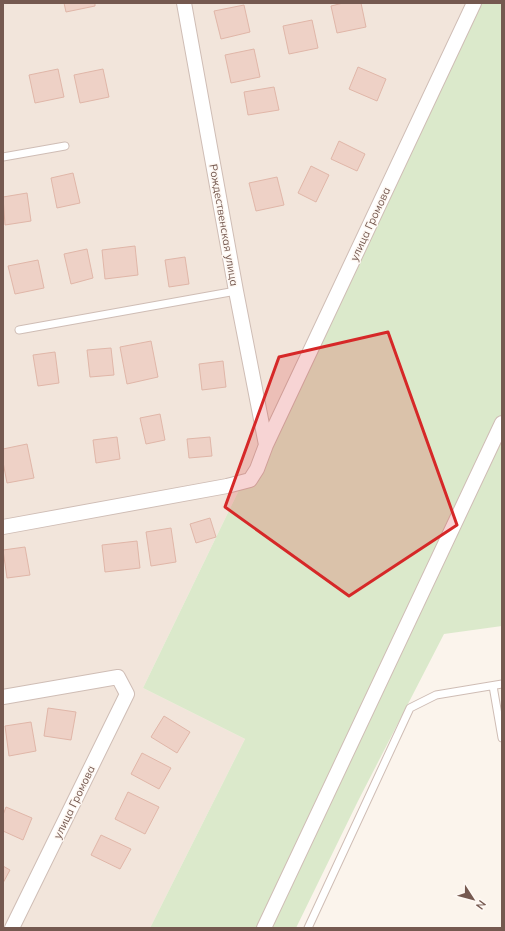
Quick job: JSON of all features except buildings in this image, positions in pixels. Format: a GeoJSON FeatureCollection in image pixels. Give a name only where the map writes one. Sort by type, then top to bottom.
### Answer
{"type":"FeatureCollection","features":[{"type":"Feature","properties":{"kind":"street","name":"Рождественская улица"},"geometry":{"type":"LineString","coordinates":[[184,3],[236,291],[266,446]]}},
{"type":"Feature","properties":{"kind":"street","name":"улица Громова"},"geometry":{"type":"LineString","coordinates":[[3,527],[250,480],[257,469],[266,446],[474,3]]}},
{"type":"Feature","properties":{"kind":"street"},"geometry":{"type":"LineString","coordinates":[[264,928],[502,423]]}},
{"type":"Feature","properties":{"kind":"street","name":"улица Громова"},"geometry":{"type":"LineString","coordinates":[[3,697],[118,677],[127,694],[12,928]]}},
{"type":"Feature","properties":{"kind":"lane"},"geometry":{"type":"LineString","coordinates":[[3,157],[65,146]]}},
{"type":"Feature","properties":{"kind":"lane"},"geometry":{"type":"LineString","coordinates":[[19,330],[236,291]]}},
{"type":"Feature","properties":{"kind":"lane"},"geometry":{"type":"LineString","coordinates":[[308,928],[410,708],[436,695],[502,684]]}},
{"type":"Feature","properties":{"kind":"lane"},"geometry":{"type":"LineString","coordinates":[[493,686],[502,738]]}},
{"type":"Feature","properties":{"kind":"highlighted area"},"geometry":{"type":"Polygon","coordinates":[[[388,332],[457,525],[349,596],[225,507],[279,357],[388,332]]]}},
{"type":"Feature","properties":{"kind":"shaded area"},"geometry":{"type":"Polygon","coordinates":[[[3,3],[468,3],[364,232],[143,688],[245,739],[150,928],[3,928],[3,3]]]}},
{"type":"Feature","properties":{"kind":"green space"},"geometry":{"type":"Polygon","coordinates":[[[468,3],[502,3],[502,626],[444,634],[358,801],[296,928],[150,928],[245,739],[143,688],[364,232],[468,3]]]}}]}
